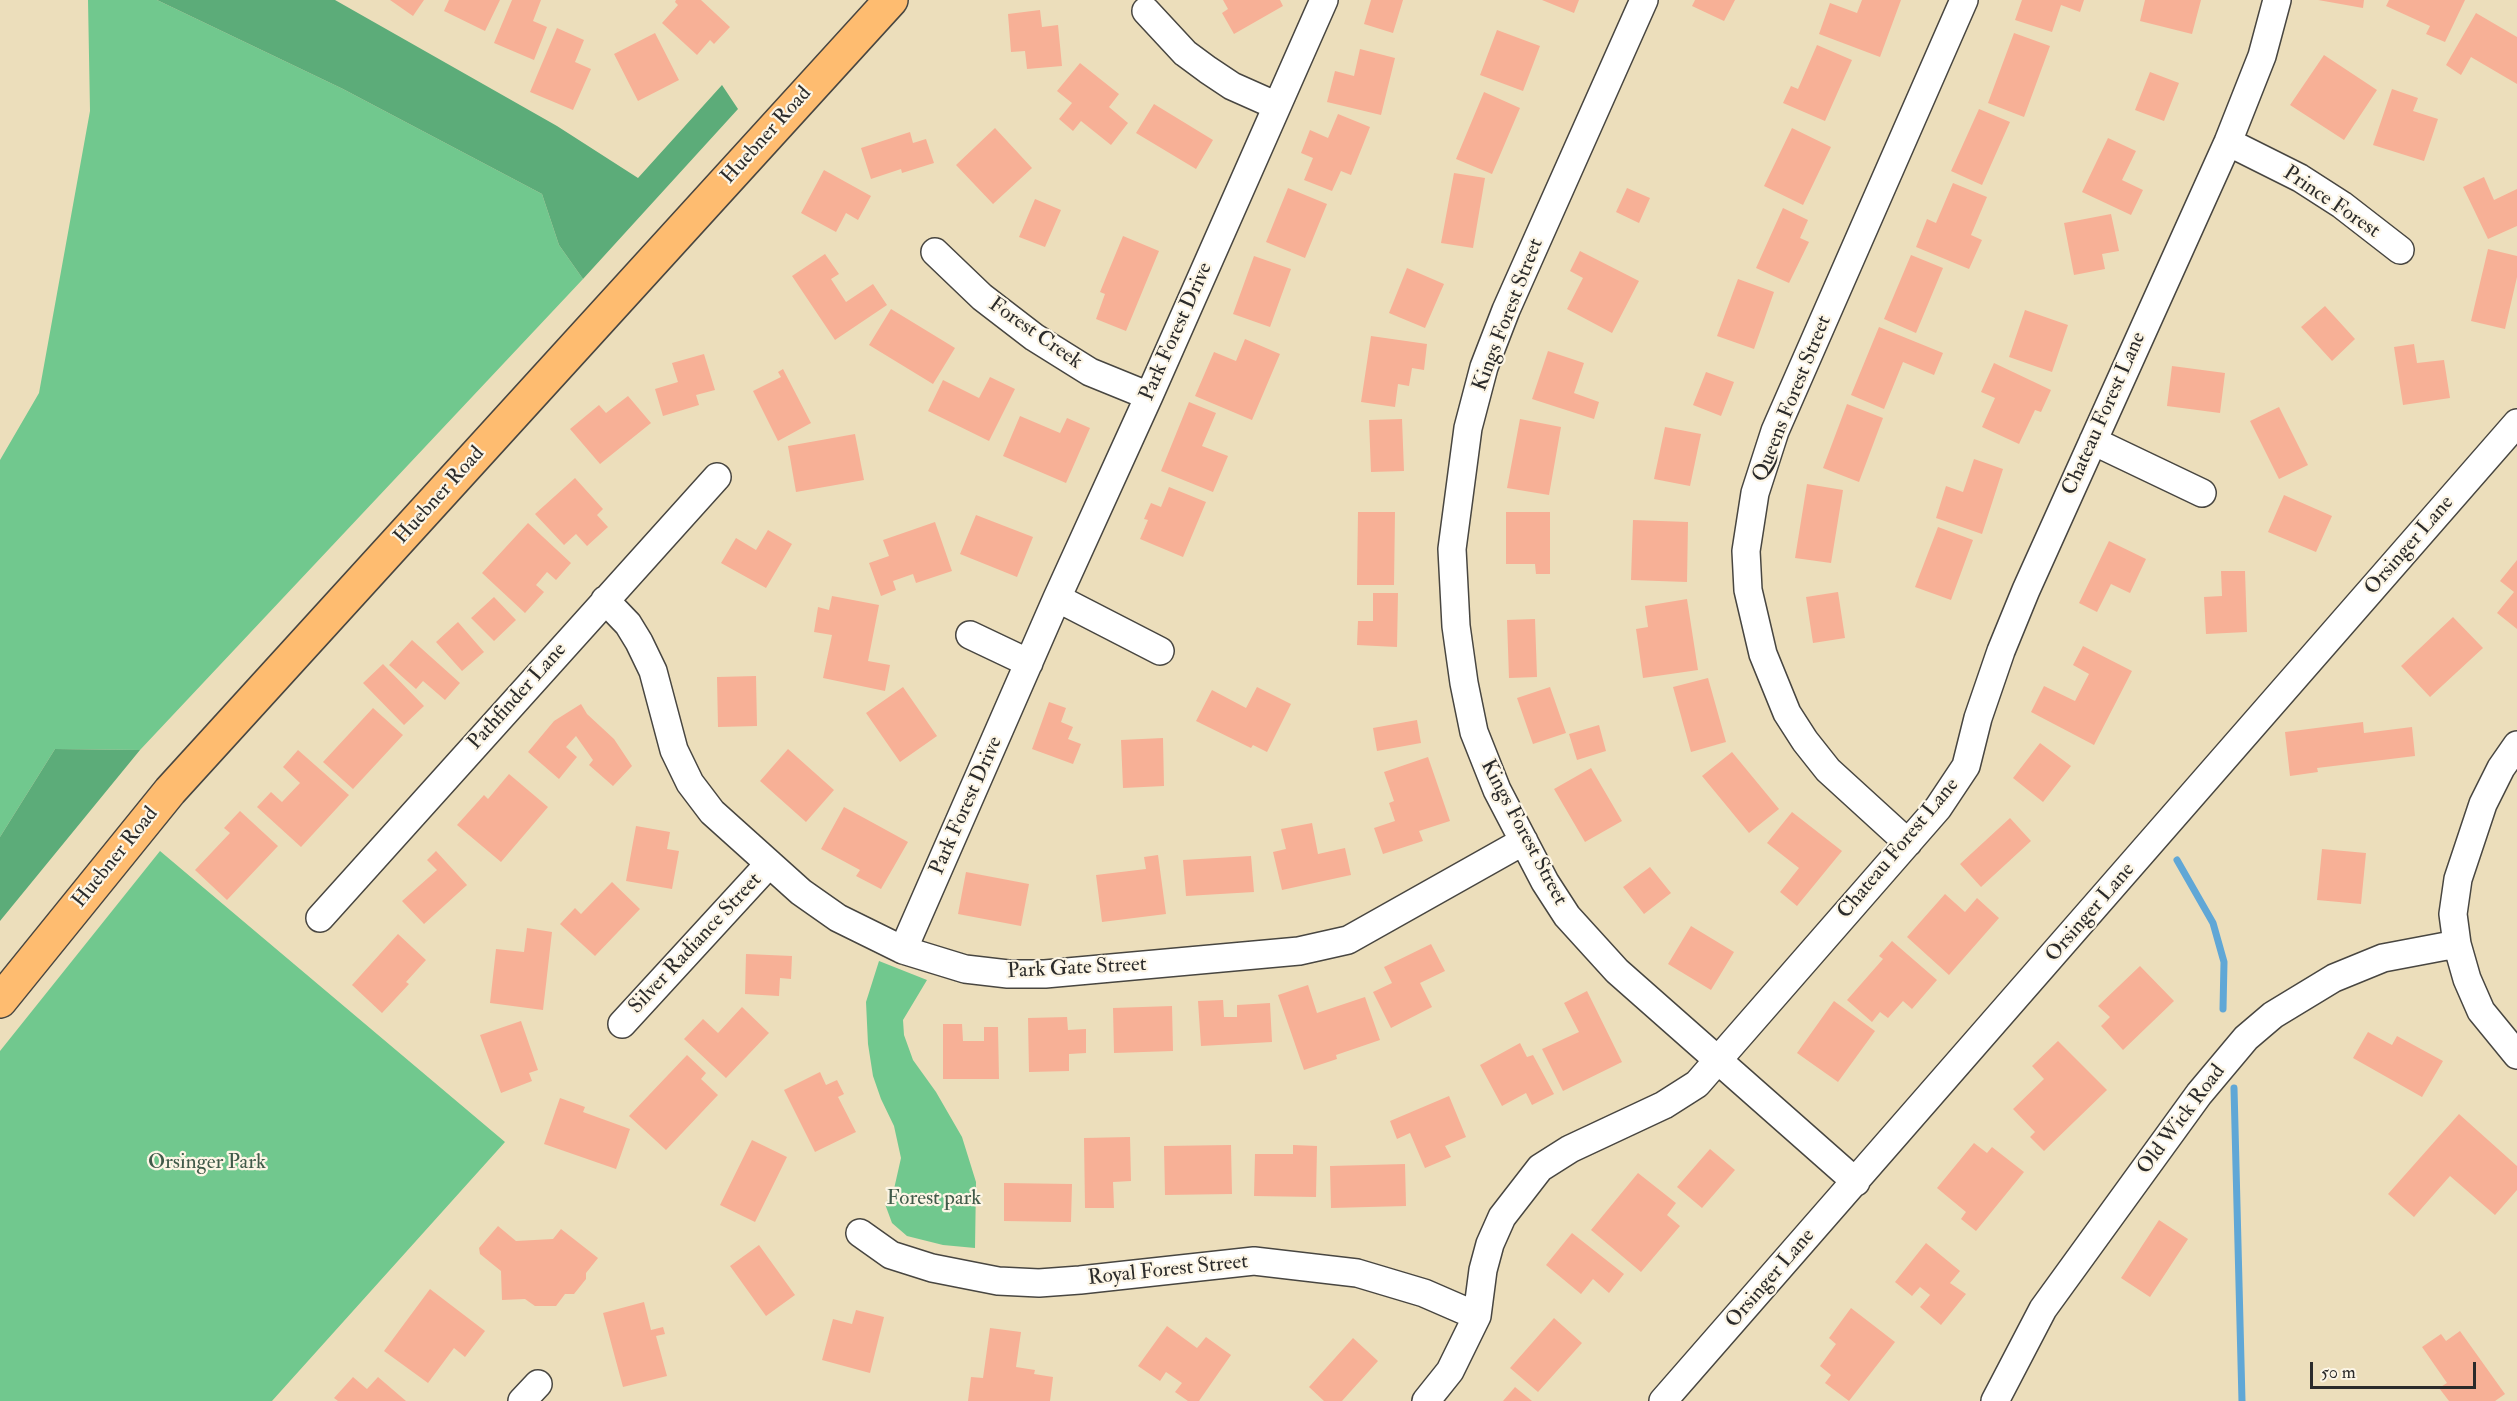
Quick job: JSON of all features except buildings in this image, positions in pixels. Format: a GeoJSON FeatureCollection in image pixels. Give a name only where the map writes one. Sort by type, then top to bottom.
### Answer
{"type":"FeatureCollection","features":[{"type":"Feature","properties":{"kind":"main road","name":"Huebner Road"},"geometry":{"type":"LineString","coordinates":[[0,1001],[170,791],[891,0]]}},
{"type":"Feature","properties":{"kind":"street","name":"Park Forest Drive"},"geometry":{"type":"LineString","coordinates":[[903,950],[1056,597],[1149,396],[1324,0]]}},
{"type":"Feature","properties":{"kind":"street","name":"Kings Forest Street"},"geometry":{"type":"LineString","coordinates":[[1644,0],[1506,310],[1484,367],[1468,428],[1452,549],[1456,626],[1464,683],[1474,732],[1497,790],[1545,882],[1567,916],[1617,971],[1856,1182]]}},
{"type":"Feature","properties":{"kind":"street","name":"Queens Forest Street"},"geometry":{"type":"LineString","coordinates":[[1908,843],[1828,770],[1787,713],[1763,654],[1748,590],[1746,551],[1755,493],[1775,431],[1964,0]]}},
{"type":"Feature","properties":{"kind":"street","name":"Chateau Forest Lane"},"geometry":{"type":"LineString","coordinates":[[1426,1401],[1450,1371],[1477,1316],[1483,1270],[1490,1244],[1502,1217],[1540,1168],[1580,1143],[1672,1100],[1697,1084],[1938,808],[1966,766],[1978,718],[2001,651],[2228,142],[2262,56],[2277,0]]}},
{"type":"Feature","properties":{"kind":"street"},"geometry":{"type":"LineString","coordinates":[[1146,11],[1185,53],[1208,70],[1232,86],[1277,106]]}},
{"type":"Feature","properties":{"kind":"street","name":"Prince Forest"},"geometry":{"type":"LineString","coordinates":[[2228,142],[2300,178],[2342,205],[2400,250]]}},
{"type":"Feature","properties":{"kind":"street","name":"Forest Creek"},"geometry":{"type":"LineString","coordinates":[[935,252],[982,297],[1034,337],[1090,372],[1149,396]]}},
{"type":"Feature","properties":{"kind":"street","name":"Orsinger Lane"},"geometry":{"type":"LineString","coordinates":[[1663,1401],[2517,423]]}},
{"type":"Feature","properties":{"kind":"street"},"geometry":{"type":"LineString","coordinates":[[2093,441],[2202,493]]}},
{"type":"Feature","properties":{"kind":"street","name":"Pathfinder Lane"},"geometry":{"type":"LineString","coordinates":[[320,918],[717,477]]}},
{"type":"Feature","properties":{"kind":"street"},"geometry":{"type":"LineString","coordinates":[[1056,597],[1160,651]]}},
{"type":"Feature","properties":{"kind":"street","name":"Park Gate Street"},"geometry":{"type":"LineString","coordinates":[[605,600],[628,624],[644,652],[653,671],[674,750],[690,783],[712,812],[801,892],[838,918],[903,950],[965,969],[1008,974],[1045,974],[1299,951],[1348,940],[1524,841]]}},
{"type":"Feature","properties":{"kind":"street"},"geometry":{"type":"LineString","coordinates":[[970,636],[1029,663]]}},
{"type":"Feature","properties":{"kind":"street"},"geometry":{"type":"LineString","coordinates":[[2517,745],[2501,768],[2483,804],[2458,879],[2453,914],[2457,944],[2467,979],[2481,1011],[2517,1055]]}},
{"type":"Feature","properties":{"kind":"street","name":"Silver Radiance Street"},"geometry":{"type":"LineString","coordinates":[[622,1024],[769,864]]}},
{"type":"Feature","properties":{"kind":"street","name":"Old Wick Road"},"geometry":{"type":"LineString","coordinates":[[1995,1401],[2043,1309],[2199,1094],[2246,1038],[2273,1015],[2334,978],[2384,958],[2457,944]]}},
{"type":"Feature","properties":{"kind":"street","name":"Royal Forest Street"},"geometry":{"type":"LineString","coordinates":[[860,1233],[891,1255],[932,1268],[998,1281],[1039,1283],[1080,1281],[1254,1261],[1356,1274],[1424,1293],[1477,1316]]}},
{"type":"Feature","properties":{"kind":"green space"},"geometry":{"type":"Polygon","coordinates":[[[88,0],[157,0],[343,89],[542,194],[559,245],[583,279],[140,750],[55,749],[0,837],[0,460],[39,393],[90,111],[88,0]]]}},
{"type":"Feature","properties":{"kind":"green space"},"geometry":{"type":"Polygon","coordinates":[[[157,0],[335,0],[557,126],[638,178],[722,85],[738,109],[583,279],[559,245],[542,194],[343,89],[157,0]]]}},
{"type":"Feature","properties":{"kind":"green space"},"geometry":{"type":"Polygon","coordinates":[[[55,749],[140,750],[0,921],[0,837],[55,749]]]}},
{"type":"Feature","properties":{"kind":"green space","name":"Orsinger Park"},"geometry":{"type":"Polygon","coordinates":[[[160,851],[505,1142],[272,1401],[0,1401],[0,1051],[160,851]]]}},
{"type":"Feature","properties":{"kind":"green space","name":"Forest park"},"geometry":{"type":"Polygon","coordinates":[[[879,961],[927,980],[903,1020],[904,1035],[913,1060],[936,1092],[962,1137],[976,1182],[975,1248],[943,1245],[907,1236],[892,1223],[885,1204],[894,1189],[901,1158],[894,1126],[873,1076],[868,1044],[866,1002],[879,961]]]}},
{"type":"Feature","properties":{"kind":"waterway"},"geometry":{"type":"LineString","coordinates":[[2177,860],[2213,923],[2224,962],[2223,1009]]}},
{"type":"Feature","properties":{"kind":"waterway"},"geometry":{"type":"LineString","coordinates":[[2234,1088],[2242,1401]]}}]}
